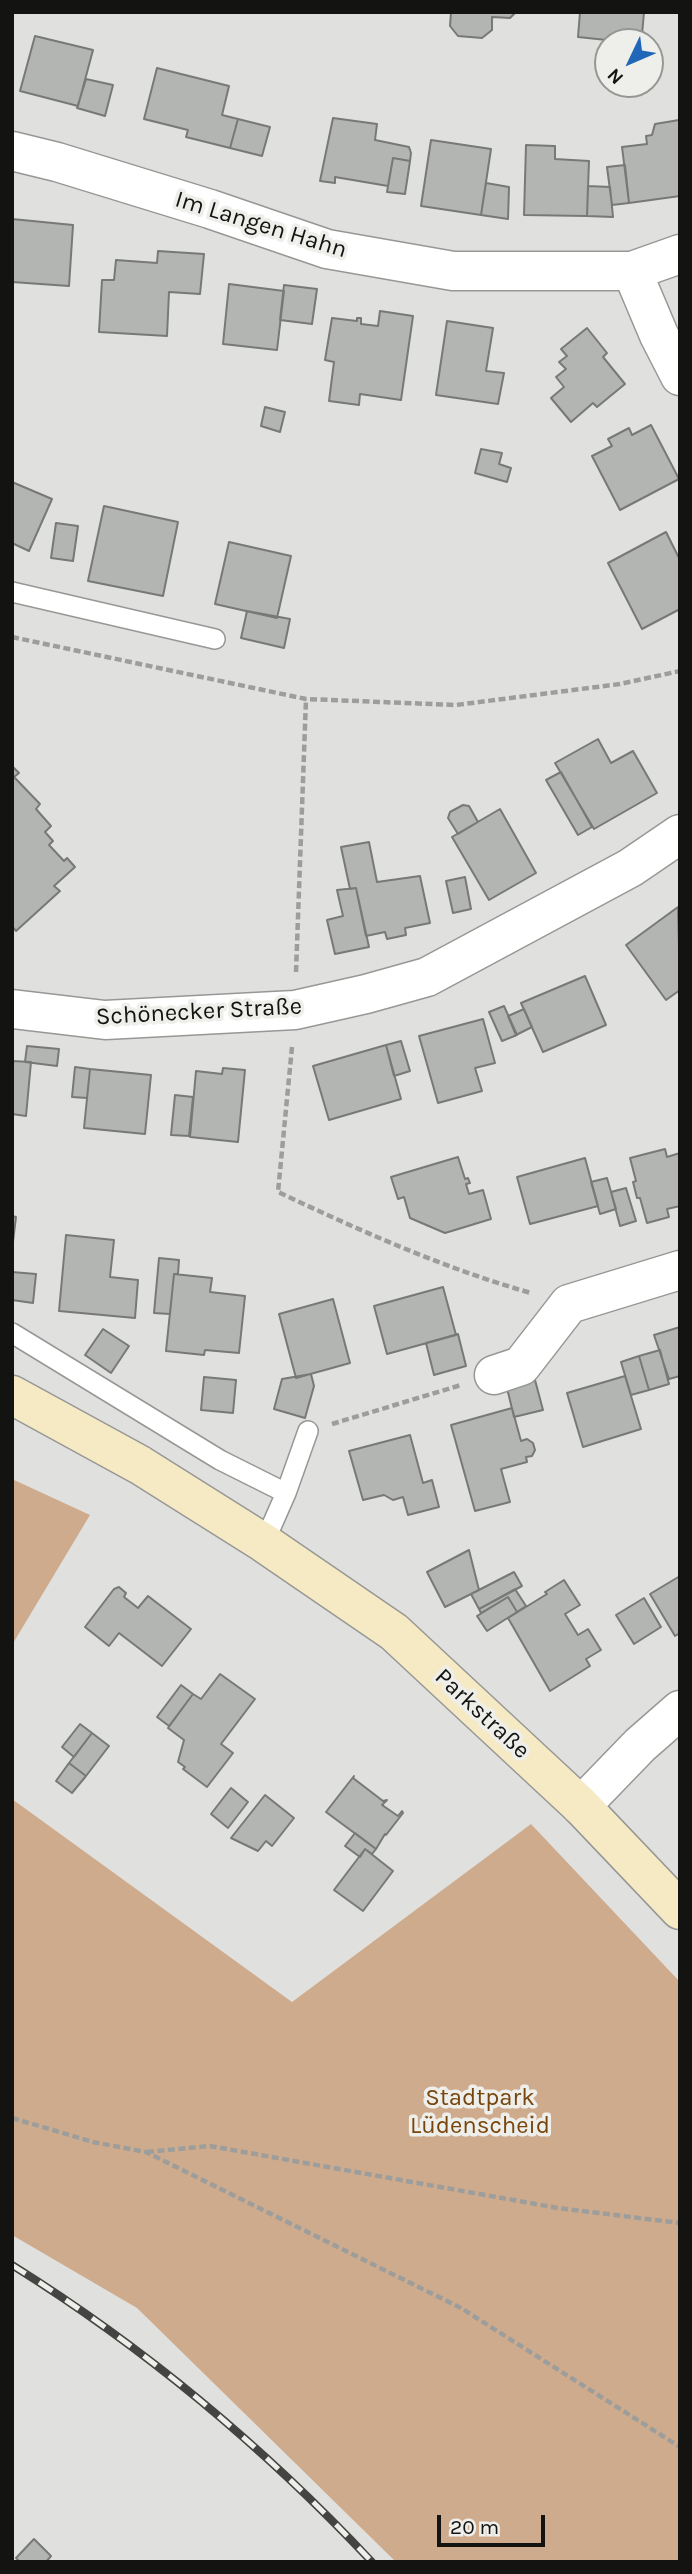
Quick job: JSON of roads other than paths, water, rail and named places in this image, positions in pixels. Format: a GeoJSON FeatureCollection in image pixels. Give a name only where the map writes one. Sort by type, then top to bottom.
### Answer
{"type":"FeatureCollection","features":[{"type":"Feature","properties":{"kind":"street","name":"Im Langen Hahn"},"geometry":{"type":"LineString","coordinates":[[12,151],[159,193],[327,249],[453,271],[632,271],[680,254]]}},
{"type":"Feature","properties":{"kind":"street"},"geometry":{"type":"LineString","coordinates":[[632,271],[680,376]]}},
{"type":"Feature","properties":{"kind":"street","name":"Schönecker Straße"},"geometry":{"type":"LineString","coordinates":[[12,1009],[105,1020],[295,1010],[366,994],[427,977],[630,868],[680,834]]}},
{"type":"Feature","properties":{"kind":"street"},"geometry":{"type":"LineString","coordinates":[[494,1375],[521,1366],[569,1304],[680,1270]]}},
{"type":"Feature","properties":{"kind":"street","name":"Parkstraße"},"geometry":{"type":"LineString","coordinates":[[12,1395],[139,1465],[264,1543],[394,1632],[581,1806],[680,1910]]}},
{"type":"Feature","properties":{"kind":"street"},"geometry":{"type":"LineString","coordinates":[[581,1806],[640,1745],[680,1710]]}},
{"type":"Feature","properties":{"kind":"lane"},"geometry":{"type":"LineString","coordinates":[[12,592],[215,639]]}},
{"type":"Feature","properties":{"kind":"lane"},"geometry":{"type":"LineString","coordinates":[[12,1333],[220,1460],[286,1493]]}},
{"type":"Feature","properties":{"kind":"lane"},"geometry":{"type":"LineString","coordinates":[[264,1543],[286,1493],[308,1431]]}},
{"type":"Feature","properties":{"kind":"railway"},"geometry":{"type":"LineString","coordinates":[[12,2265],[109,2330],[202,2402],[289,2479],[372,2562]]}},
{"type":"Feature","properties":{"kind":"park label","name":"Stadtpark Lüdenscheid"},"geometry":{"type":"Point","coordinates":[480,2112]}}]}
